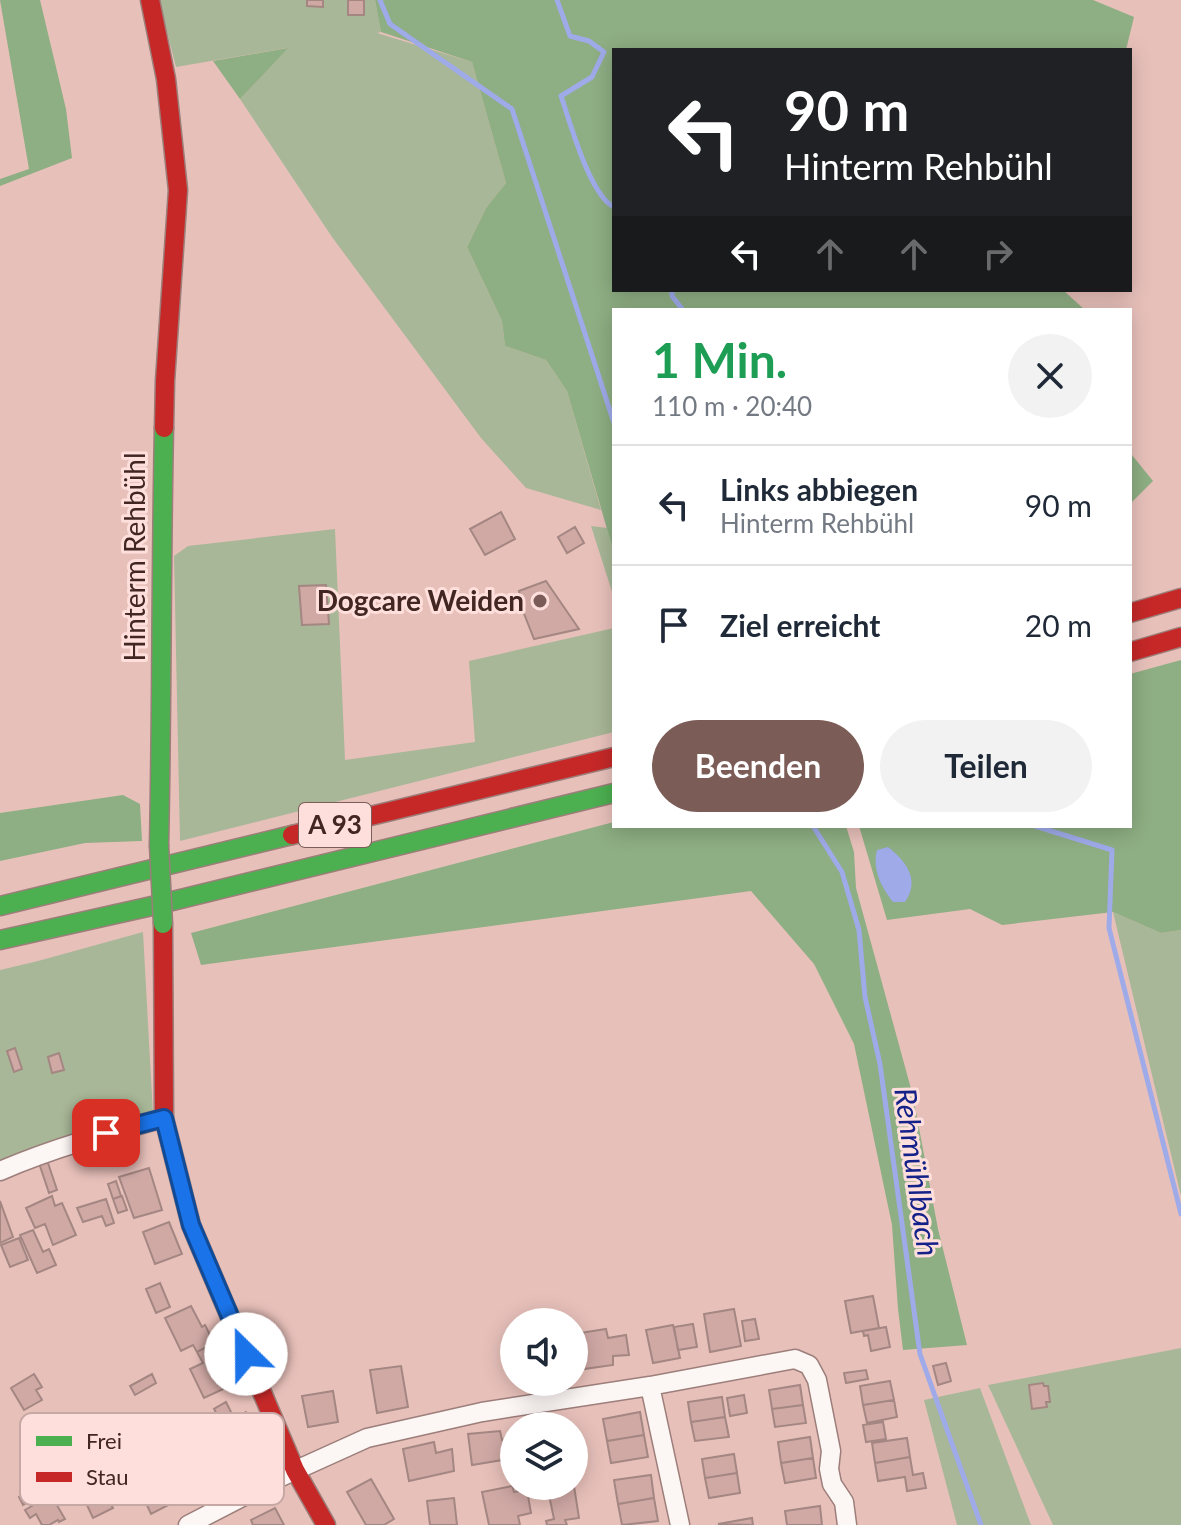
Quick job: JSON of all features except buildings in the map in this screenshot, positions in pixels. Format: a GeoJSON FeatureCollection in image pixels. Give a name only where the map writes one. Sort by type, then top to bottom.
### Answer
{"type":"FeatureCollection","features":[{"type":"Feature","properties":{"kind":"main road","name":"Hinterm Rehbühl"},"geometry":{"type":"LineString","coordinates":[[150,0],[166,79],[178,190],[165,381],[161,547],[159,845],[163,924],[164,1118],[191,1225],[271,1413]]}},
{"type":"Feature","properties":{"kind":"main road"},"geometry":{"type":"LineString","coordinates":[[1132,612],[1181,598]]}},
{"type":"Feature","properties":{"kind":"main road"},"geometry":{"type":"LineString","coordinates":[[1132,651],[1181,637]]}},
{"type":"Feature","properties":{"kind":"main road","name":"A 93"},"geometry":{"type":"LineString","coordinates":[[0,906],[612,757]]}},
{"type":"Feature","properties":{"kind":"main road","name":"A 93"},"geometry":{"type":"LineString","coordinates":[[0,940],[612,793]]}},
{"type":"Feature","properties":{"kind":"main road","name":"Hinterm Rehbühl"},"geometry":{"type":"LineString","coordinates":[[284,1444],[326,1525]]}},
{"type":"Feature","properties":{"kind":"street"},"geometry":{"type":"LineString","coordinates":[[0,1171],[39,1154],[164,1118]]}},
{"type":"Feature","properties":{"kind":"street"},"geometry":{"type":"LineString","coordinates":[[284,1476],[367,1438],[482,1412],[650,1386],[795,1359],[809,1365],[817,1380],[831,1451],[829,1469],[832,1484],[844,1502],[847,1525]]}},
{"type":"Feature","properties":{"kind":"street"},"geometry":{"type":"LineString","coordinates":[[650,1386],[680,1525]]}},
{"type":"Feature","properties":{"kind":"street"},"geometry":{"type":"LineString","coordinates":[[188,1525],[227,1505]]}},
{"type":"Feature","properties":{"kind":"green space"},"geometry":{"type":"Polygon","coordinates":[[[0,0],[40,0],[66,109],[72,158],[0,186],[0,179],[29,169],[0,0]]]}},
{"type":"Feature","properties":{"kind":"green space"},"geometry":{"type":"Polygon","coordinates":[[[159,0],[375,0],[381,32],[377,33],[472,62],[506,183],[486,208],[467,247],[502,321],[505,346],[546,360],[567,391],[601,510],[526,488],[481,438],[332,237],[240,99],[287,48],[176,67],[159,0]]]}},
{"type":"Feature","properties":{"kind":"green space"},"geometry":{"type":"Polygon","coordinates":[[[375,0],[1093,0],[1134,17],[1126,48],[612,48],[612,292],[1065,292],[1083,308],[612,308],[612,546],[567,391],[546,360],[505,346],[502,321],[467,247],[486,208],[506,183],[472,62],[381,32],[375,0]]]}},
{"type":"Feature","properties":{"kind":"green space"},"geometry":{"type":"Polygon","coordinates":[[[288,48],[240,99],[213,61],[288,48]]]}},
{"type":"Feature","properties":{"kind":"green space"},"geometry":{"type":"Polygon","coordinates":[[[1132,455],[1153,481],[1132,502],[1132,455]]]}},
{"type":"Feature","properties":{"kind":"green space"},"geometry":{"type":"Polygon","coordinates":[[[591,526],[607,528],[612,546],[612,592],[591,526]]]}},
{"type":"Feature","properties":{"kind":"green space"},"geometry":{"type":"Polygon","coordinates":[[[335,529],[345,760],[475,742],[469,661],[612,628],[612,733],[180,841],[174,556],[188,546],[335,529]]]}},
{"type":"Feature","properties":{"kind":"green space"},"geometry":{"type":"Polygon","coordinates":[[[1181,660],[1181,930],[1161,933],[1113,912],[1002,925],[970,909],[887,920],[860,828],[1132,828],[1132,673],[1181,660]]]}},
{"type":"Feature","properties":{"kind":"green space"},"geometry":{"type":"Polygon","coordinates":[[[123,795],[140,804],[142,841],[85,843],[0,861],[0,813],[123,795]]]}},
{"type":"Feature","properties":{"kind":"green space"},"geometry":{"type":"Polygon","coordinates":[[[612,823],[612,828],[847,828],[854,852],[856,888],[913,1096],[938,1229],[967,1345],[903,1350],[892,1225],[854,1044],[814,964],[751,891],[201,965],[191,933],[612,823]]]}},
{"type":"Feature","properties":{"kind":"green space"},"geometry":{"type":"Polygon","coordinates":[[[1113,912],[1161,933],[1181,930],[1181,1196],[1113,912]]]}},
{"type":"Feature","properties":{"kind":"green space"},"geometry":{"type":"Polygon","coordinates":[[[143,932],[153,1114],[0,1165],[0,970],[143,932]]]}},
{"type":"Feature","properties":{"kind":"green space"},"geometry":{"type":"Polygon","coordinates":[[[1181,1348],[1181,1525],[1053,1525],[988,1385],[1181,1348]]]}},
{"type":"Feature","properties":{"kind":"green space"},"geometry":{"type":"Polygon","coordinates":[[[980,1388],[1031,1525],[957,1525],[924,1400],[980,1388]]]}},
{"type":"Feature","properties":{"kind":"water"},"geometry":{"type":"Polygon","coordinates":[[[888,847],[909,872],[911,886],[905,902],[893,902],[879,878],[877,850],[888,847]]]}},
{"type":"Feature","properties":{"kind":"waterway","name":"Rehmühlbach"},"geometry":{"type":"LineString","coordinates":[[380,0],[390,24],[512,109],[612,417]]}},
{"type":"Feature","properties":{"kind":"waterway"},"geometry":{"type":"LineString","coordinates":[[557,0],[570,36],[589,41],[604,52],[592,77],[561,96],[589,174],[605,200],[612,205]]}},
{"type":"Feature","properties":{"kind":"waterway"},"geometry":{"type":"LineString","coordinates":[[672,292],[681,308]]}},
{"type":"Feature","properties":{"kind":"waterway","name":"Rehmühlbach"},"geometry":{"type":"LineString","coordinates":[[814,828],[842,872],[859,930],[865,997],[880,1064],[920,1354],[981,1525]]}},
{"type":"Feature","properties":{"kind":"waterway"},"geometry":{"type":"LineString","coordinates":[[1041,828],[1112,850],[1109,928],[1181,1214]]}},
{"type":"Feature","properties":{"kind":"traffic: fast"},"geometry":{"type":"LineString","coordinates":[[159,845],[164,428]]}},
{"type":"Feature","properties":{"kind":"traffic: fast"},"geometry":{"type":"LineString","coordinates":[[0,940],[612,793]]}},
{"type":"Feature","properties":{"kind":"traffic: fast"},"geometry":{"type":"LineString","coordinates":[[0,906],[292,835]]}},
{"type":"Feature","properties":{"kind":"traffic: fast"},"geometry":{"type":"LineString","coordinates":[[159,845],[163,924]]}},
{"type":"Feature","properties":{"kind":"traffic: jam"},"geometry":{"type":"LineString","coordinates":[[150,0],[166,79],[178,190],[164,428]]}},
{"type":"Feature","properties":{"kind":"traffic: jam"},"geometry":{"type":"LineString","coordinates":[[1132,612],[1181,598]]}},
{"type":"Feature","properties":{"kind":"traffic: jam"},"geometry":{"type":"LineString","coordinates":[[1132,651],[1181,637]]}},
{"type":"Feature","properties":{"kind":"traffic: jam"},"geometry":{"type":"LineString","coordinates":[[292,835],[612,757]]}},
{"type":"Feature","properties":{"kind":"traffic: jam"},"geometry":{"type":"LineString","coordinates":[[163,924],[164,1118],[191,1225],[271,1413]]}},
{"type":"Feature","properties":{"kind":"traffic: jam"},"geometry":{"type":"LineString","coordinates":[[284,1444],[326,1525]]}},
{"type":"Feature","properties":{"kind":"place","name":"Dogcare Weiden"},"geometry":{"type":"Point","coordinates":[540,601]}},
{"type":"Feature","properties":{"kind":"route"},"geometry":{"type":"LineString","coordinates":[[106,1133],[164,1118],[191,1225],[246,1354]]}}]}
